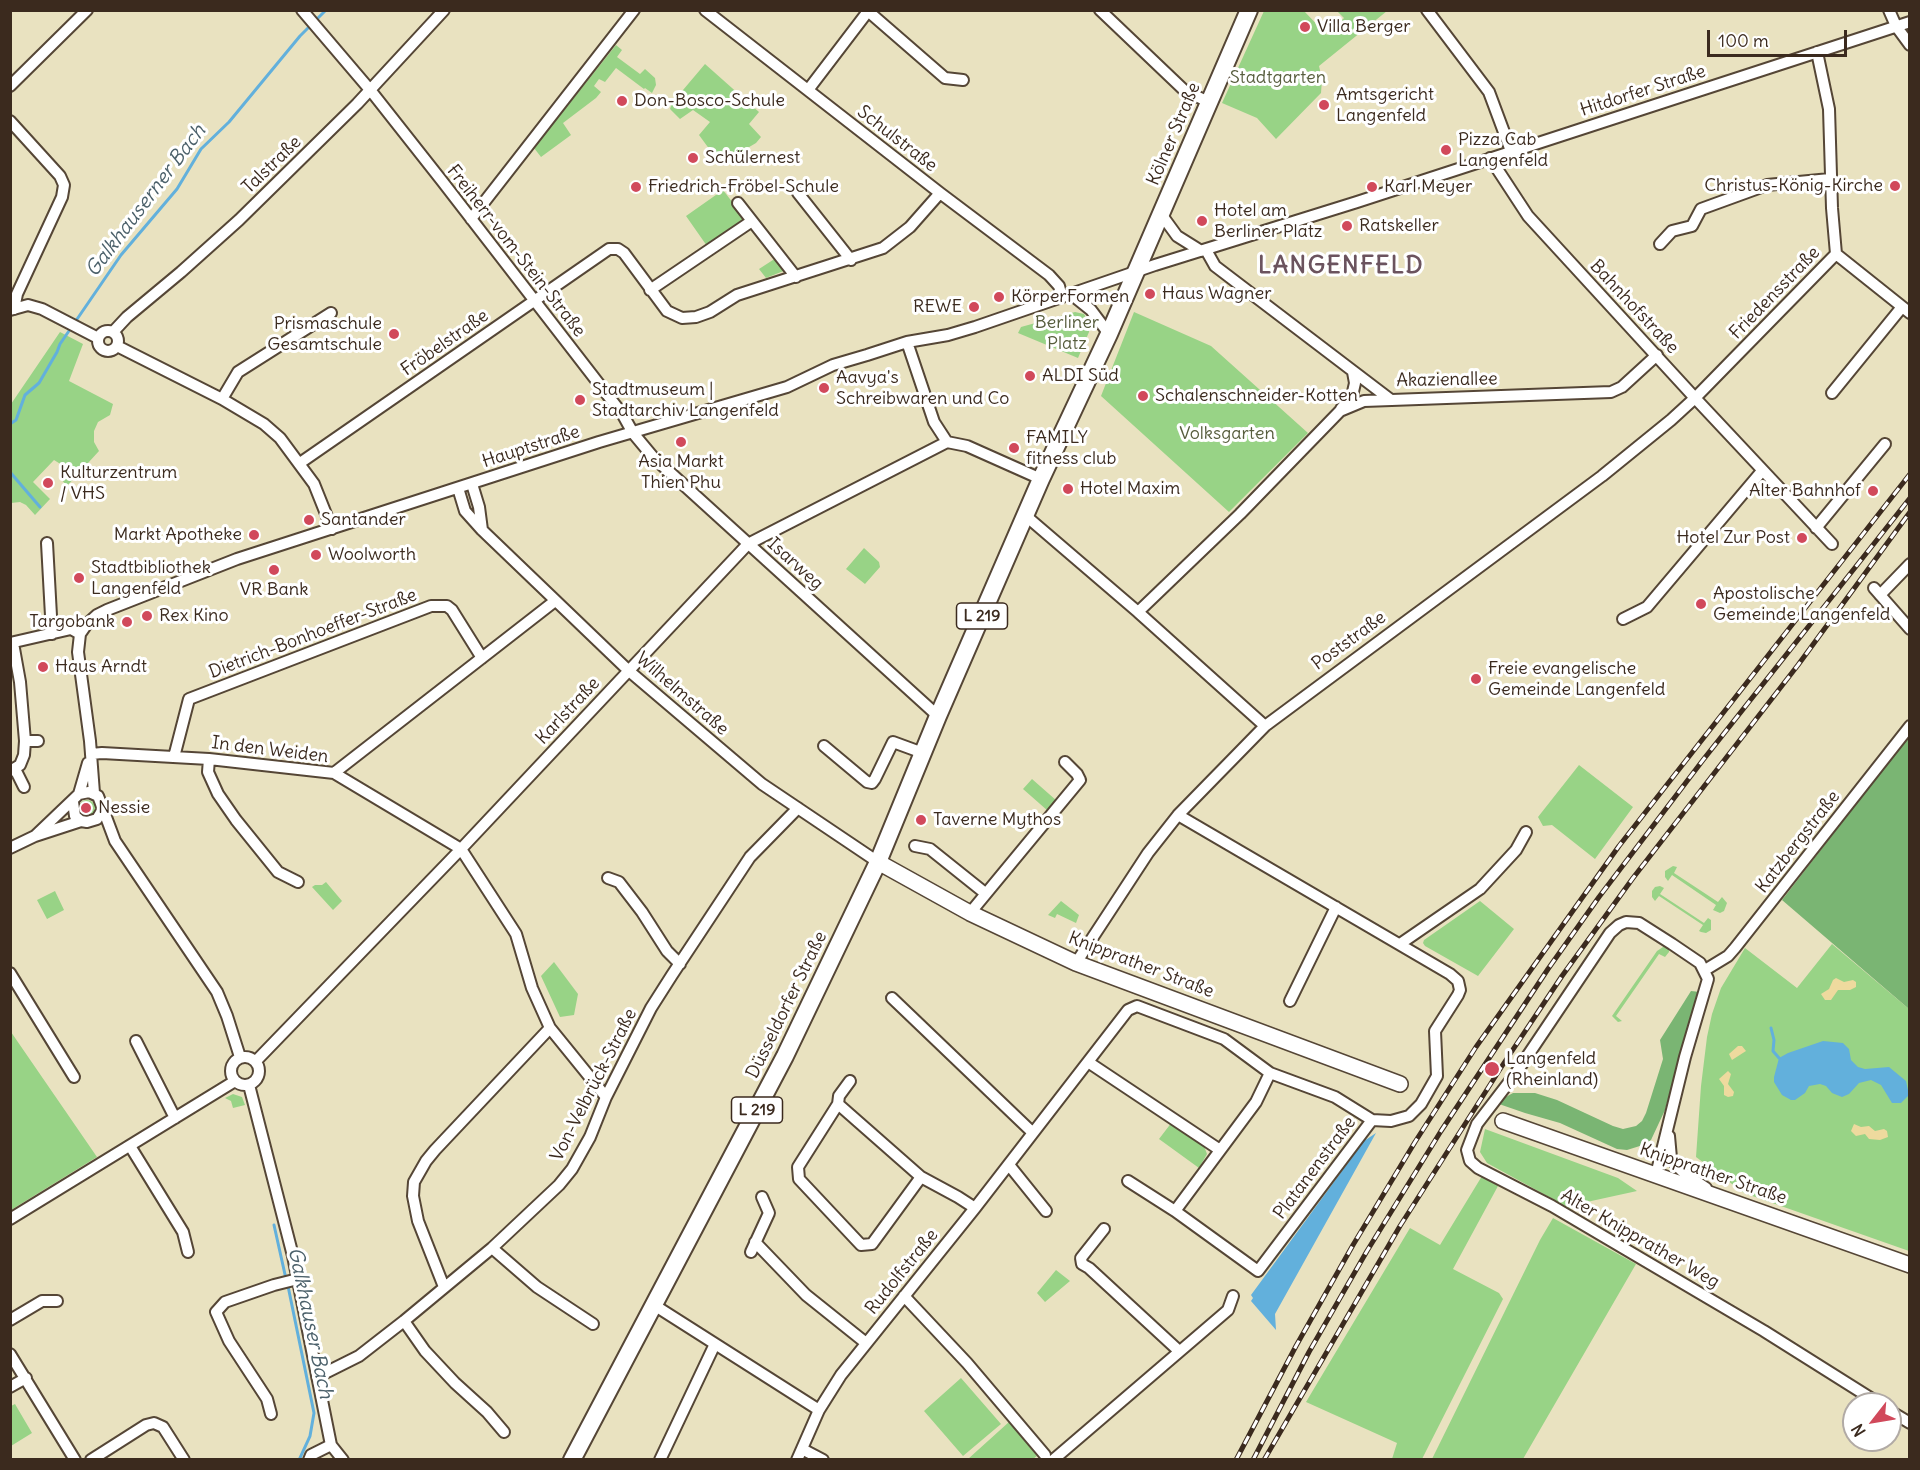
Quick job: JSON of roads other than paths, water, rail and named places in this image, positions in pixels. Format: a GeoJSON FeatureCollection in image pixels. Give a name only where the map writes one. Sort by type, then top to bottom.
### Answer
{"type":"FeatureCollection","features":[{"type":"Feature","properties":{"kind":"main road","name":"Kölner Straße"},"geometry":{"type":"LineString","coordinates":[[1136,272],[1249,10]]}},
{"type":"Feature","properties":{"kind":"main road","name":"Düsseldorfer Straße"},"geometry":{"type":"LineString","coordinates":[[572,1460],[785,1056],[878,862],[938,716],[1041,479],[1136,272]]}},
{"type":"Feature","properties":{"kind":"main road","name":"Knipprather Straße"},"geometry":{"type":"LineString","coordinates":[[878,862],[970,913],[1076,963],[1400,1084]]}},
{"type":"Feature","properties":{"kind":"main road","name":"Knipprather Straße"},"geometry":{"type":"LineString","coordinates":[[1503,1121],[1910,1265]]}},
{"type":"Feature","properties":{"kind":"street"},"geometry":{"type":"LineString","coordinates":[[10,86],[87,10]]}},
{"type":"Feature","properties":{"kind":"street","name":"Talstraße"},"geometry":{"type":"LineString","coordinates":[[113,332],[127,317],[239,220],[371,91],[444,10]]}},
{"type":"Feature","properties":{"kind":"street"},"geometry":{"type":"LineString","coordinates":[[471,219],[634,10]]}},
{"type":"Feature","properties":{"kind":"street","name":"Schulstraße"},"geometry":{"type":"LineString","coordinates":[[705,10],[1049,275],[1067,296]]}},
{"type":"Feature","properties":{"kind":"street"},"geometry":{"type":"LineString","coordinates":[[1101,10],[1185,91],[1209,102]]}},
{"type":"Feature","properties":{"kind":"street"},"geometry":{"type":"LineString","coordinates":[[1427,10],[1488,92],[1511,151]]}},
{"type":"Feature","properties":{"kind":"street"},"geometry":{"type":"LineString","coordinates":[[1889,10],[1896,26],[1910,45]]}},
{"type":"Feature","properties":{"kind":"street"},"geometry":{"type":"LineString","coordinates":[[808,90],[869,11],[945,78],[963,80]]}},
{"type":"Feature","properties":{"kind":"street","name":"Freiherr-vom-Stein-Straße"},"geometry":{"type":"LineString","coordinates":[[305,14],[371,91],[623,415],[633,433]]}},
{"type":"Feature","properties":{"kind":"street","name":"Hitdorfer Straße"},"geometry":{"type":"LineString","coordinates":[[1490,158],[1910,22]]}},
{"type":"Feature","properties":{"kind":"street","name":"Friedensstraße"},"geometry":{"type":"LineString","coordinates":[[1695,398],[1836,254],[1830,179],[1830,110],[1817,52]]}},
{"type":"Feature","properties":{"kind":"street"},"geometry":{"type":"LineString","coordinates":[[10,121],[60,176],[64,185],[62,197],[12,309]]}},
{"type":"Feature","properties":{"kind":"street","name":"Hauptstraße"},"geometry":{"type":"LineString","coordinates":[[80,634],[97,615],[107,610],[237,559],[599,442],[787,387],[833,365],[907,342],[955,333],[1490,158]]}},
{"type":"Feature","properties":{"kind":"street","name":"Bahnhofstraße"},"geometry":{"type":"LineString","coordinates":[[1490,158],[1528,216],[1832,544]]}},
{"type":"Feature","properties":{"kind":"street"},"geometry":{"type":"LineString","coordinates":[[1660,244],[1672,231],[1692,225],[1701,209],[1767,185],[1830,179]]}},
{"type":"Feature","properties":{"kind":"street"},"geometry":{"type":"LineString","coordinates":[[798,193],[851,260]]}},
{"type":"Feature","properties":{"kind":"street"},"geometry":{"type":"LineString","coordinates":[[752,221],[650,290],[667,311],[674,316],[689,318],[710,312],[737,295],[851,260],[890,245],[910,227],[940,193]]}},
{"type":"Feature","properties":{"kind":"street"},"geometry":{"type":"LineString","coordinates":[[738,203],[796,277]]}},
{"type":"Feature","properties":{"kind":"street"},"geometry":{"type":"LineString","coordinates":[[1161,214],[1177,236],[1203,250]]}},
{"type":"Feature","properties":{"kind":"street","name":"Fröbelstraße"},"geometry":{"type":"LineString","coordinates":[[300,463],[609,249],[618,249],[624,253],[650,290]]}},
{"type":"Feature","properties":{"kind":"street","name":"Akazienallee"},"geometry":{"type":"LineString","coordinates":[[1203,250],[1215,266],[1391,400],[1611,392],[1622,387],[1657,355]]}},
{"type":"Feature","properties":{"kind":"street"},"geometry":{"type":"LineString","coordinates":[[1832,393],[1906,310],[1836,254]]}},
{"type":"Feature","properties":{"kind":"street"},"geometry":{"type":"LineString","coordinates":[[1067,296],[1091,310],[1109,334]]}},
{"type":"Feature","properties":{"kind":"street"},"geometry":{"type":"LineString","coordinates":[[12,309],[28,305],[42,309],[98,338],[100,346],[106,351],[117,346],[118,338],[113,332],[105,331],[98,338]]}},
{"type":"Feature","properties":{"kind":"street"},"geometry":{"type":"LineString","coordinates":[[222,399],[238,372],[331,313]]}},
{"type":"Feature","properties":{"kind":"street"},"geometry":{"type":"LineString","coordinates":[[907,342],[934,422],[947,442],[967,446],[1041,479]]}},
{"type":"Feature","properties":{"kind":"street"},"geometry":{"type":"LineString","coordinates":[[117,346],[222,399],[264,424],[280,438],[314,484],[332,529]]}},
{"type":"Feature","properties":{"kind":"street"},"geometry":{"type":"LineString","coordinates":[[1138,612],[1240,514],[1340,411],[1352,396],[1355,383],[1353,372]]}},
{"type":"Feature","properties":{"kind":"street","name":"Poststraße"},"geometry":{"type":"LineString","coordinates":[[1076,963],[1148,853],[1178,815],[1265,726],[1602,476],[1695,398]]}},
{"type":"Feature","properties":{"kind":"street"},"geometry":{"type":"LineString","coordinates":[[1340,411],[1364,401],[1391,400]]}},
{"type":"Feature","properties":{"kind":"street","name":"Isarweg"},"geometry":{"type":"LineString","coordinates":[[633,433],[653,457],[938,716]]}},
{"type":"Feature","properties":{"kind":"street","name":"Karlstraße"},"geometry":{"type":"LineString","coordinates":[[256,1061],[461,849],[748,544],[947,442]]}},
{"type":"Feature","properties":{"kind":"street"},"geometry":{"type":"LineString","coordinates":[[1816,528],[1885,444]]}},
{"type":"Feature","properties":{"kind":"street"},"geometry":{"type":"LineString","coordinates":[[1623,619],[1647,607],[1762,471]]}},
{"type":"Feature","properties":{"kind":"street"},"geometry":{"type":"LineString","coordinates":[[472,484],[479,507],[482,530]]}},
{"type":"Feature","properties":{"kind":"street","name":"Wilhelmstraße"},"geometry":{"type":"LineString","coordinates":[[458,488],[465,511],[482,530],[629,671],[762,784],[878,862]]}},
{"type":"Feature","properties":{"kind":"street"},"geometry":{"type":"LineString","coordinates":[[1026,516],[1138,612],[1265,726]]}},
{"type":"Feature","properties":{"kind":"street"},"geometry":{"type":"LineString","coordinates":[[47,543],[52,634]]}},
{"type":"Feature","properties":{"kind":"street"},"geometry":{"type":"LineString","coordinates":[[1910,564],[1877,592],[1910,629]]}},
{"type":"Feature","properties":{"kind":"street"},"geometry":{"type":"LineString","coordinates":[[334,773],[555,601]]}},
{"type":"Feature","properties":{"kind":"street","name":"Dietrich-Bonhoeffer-Straße"},"geometry":{"type":"LineString","coordinates":[[174,758],[189,699],[431,606],[447,606],[452,610],[482,658]]}},
{"type":"Feature","properties":{"kind":"street"},"geometry":{"type":"LineString","coordinates":[[24,787],[13,770],[20,765],[24,755],[25,741],[20,682],[12,643],[71,629],[80,634],[79,666],[94,793]]}},
{"type":"Feature","properties":{"kind":"street","name":"Katzbergstraße"},"geometry":{"type":"LineString","coordinates":[[1705,970],[1728,956],[1736,948],[1910,726]]}},
{"type":"Feature","properties":{"kind":"street"},"geometry":{"type":"LineString","coordinates":[[25,741],[38,741]]}},
{"type":"Feature","properties":{"kind":"street"},"geometry":{"type":"LineString","coordinates":[[824,746],[867,782],[872,783],[893,742],[923,753]]}},
{"type":"Feature","properties":{"kind":"street"},"geometry":{"type":"LineString","coordinates":[[91,754],[76,798],[75,816],[115,841]]}},
{"type":"Feature","properties":{"kind":"street","name":"In den Weiden"},"geometry":{"type":"LineString","coordinates":[[91,754],[209,759],[334,773],[461,849]]}},
{"type":"Feature","properties":{"kind":"street"},"geometry":{"type":"LineString","coordinates":[[209,759],[208,772],[236,820],[278,872],[298,882]]}},
{"type":"Feature","properties":{"kind":"street"},"geometry":{"type":"LineString","coordinates":[[970,913],[1080,780],[1065,762]]}},
{"type":"Feature","properties":{"kind":"street"},"geometry":{"type":"LineString","coordinates":[[35,836],[42,827],[85,792],[94,793],[101,800],[115,841],[217,992],[240,1057]]}},
{"type":"Feature","properties":{"kind":"street","name":"Von-Velbrück-Straße"},"geometry":{"type":"LineString","coordinates":[[317,1377],[359,1356],[404,1321],[492,1248],[566,1177],[590,1137],[606,1097],[651,1008],[750,857],[798,808]]}},
{"type":"Feature","properties":{"kind":"street"},"geometry":{"type":"LineString","coordinates":[[10,848],[35,836],[97,819],[103,809]]}},
{"type":"Feature","properties":{"kind":"street"},"geometry":{"type":"LineString","coordinates":[[1178,815],[1455,977],[1460,990],[1435,1031],[1437,1076],[1421,1104],[1409,1116],[1391,1122],[1372,1120]]}},
{"type":"Feature","properties":{"kind":"street"},"geometry":{"type":"LineString","coordinates":[[1401,944],[1480,889],[1516,850],[1526,832]]}},
{"type":"Feature","properties":{"kind":"street"},"geometry":{"type":"LineString","coordinates":[[915,846],[930,849],[985,893]]}},
{"type":"Feature","properties":{"kind":"street"},"geometry":{"type":"LineString","coordinates":[[461,849],[516,934],[532,988],[550,1028],[606,1097]]}},
{"type":"Feature","properties":{"kind":"street"},"geometry":{"type":"LineString","coordinates":[[608,878],[619,882],[667,951],[680,964]]}},
{"type":"Feature","properties":{"kind":"street"},"geometry":{"type":"LineString","coordinates":[[1290,1001],[1336,907]]}},
{"type":"Feature","properties":{"kind":"street","name":"Alter Knipprather Weg"},"geometry":{"type":"LineString","coordinates":[[1705,970],[1700,963],[1646,927],[1632,922],[1618,925],[1610,933],[1516,1073],[1477,1124],[1467,1150],[1470,1161],[1478,1168],[1552,1206],[1757,1326],[1861,1392]]}},
{"type":"Feature","properties":{"kind":"street"},"geometry":{"type":"LineString","coordinates":[[1656,1175],[1690,1035],[1706,990],[1708,979],[1705,970]]}},
{"type":"Feature","properties":{"kind":"street"},"geometry":{"type":"LineString","coordinates":[[10,973],[74,1077]]}},
{"type":"Feature","properties":{"kind":"street"},"geometry":{"type":"LineString","coordinates":[[892,998],[1032,1132]]}},
{"type":"Feature","properties":{"kind":"street","name":"Platanenstraße"},"geometry":{"type":"LineString","coordinates":[[1046,1113],[1128,1010],[1137,1006],[1224,1040],[1270,1074],[1335,1097],[1372,1120],[1258,1271],[1175,1211]]}},
{"type":"Feature","properties":{"kind":"street"},"geometry":{"type":"LineString","coordinates":[[444,1287],[418,1221],[413,1196],[414,1182],[435,1150],[550,1028]]}},
{"type":"Feature","properties":{"kind":"street"},"geometry":{"type":"LineString","coordinates":[[136,1041],[175,1118]]}},
{"type":"Feature","properties":{"kind":"street"},"geometry":{"type":"LineString","coordinates":[[240,1057],[256,1061],[260,1070],[254,1083],[239,1084],[232,1076],[232,1066],[240,1057]]}},
{"type":"Feature","properties":{"kind":"street"},"geometry":{"type":"LineString","coordinates":[[1088,1062],[1220,1150]]}},
{"type":"Feature","properties":{"kind":"street"},"geometry":{"type":"LineString","coordinates":[[1128,1181],[1175,1211],[1256,1102],[1270,1074]]}},
{"type":"Feature","properties":{"kind":"street"},"geometry":{"type":"LineString","coordinates":[[10,1219],[235,1081]]}},
{"type":"Feature","properties":{"kind":"street"},"geometry":{"type":"LineString","coordinates":[[850,1081],[798,1167],[799,1179],[861,1245],[872,1244],[921,1177]]}},
{"type":"Feature","properties":{"kind":"street"},"geometry":{"type":"LineString","coordinates":[[249,1085],[298,1279],[331,1445],[343,1460]]}},
{"type":"Feature","properties":{"kind":"street"},"geometry":{"type":"LineString","coordinates":[[838,1104],[921,1177],[975,1208]]}},
{"type":"Feature","properties":{"kind":"street","name":"Rudolfstraße"},"geometry":{"type":"LineString","coordinates":[[800,1454],[819,1410],[832,1387],[1009,1166],[1046,1113]]}},
{"type":"Feature","properties":{"kind":"street"},"geometry":{"type":"LineString","coordinates":[[1668,1127],[1671,1158],[1676,1166],[1721,1198]]}},
{"type":"Feature","properties":{"kind":"street"},"geometry":{"type":"LineString","coordinates":[[130,1146],[183,1232],[188,1252]]}},
{"type":"Feature","properties":{"kind":"street"},"geometry":{"type":"LineString","coordinates":[[1009,1166],[1046,1211]]}},
{"type":"Feature","properties":{"kind":"street"},"geometry":{"type":"LineString","coordinates":[[762,1197],[769,1213],[753,1247],[806,1295],[866,1343]]}},
{"type":"Feature","properties":{"kind":"street"},"geometry":{"type":"LineString","coordinates":[[1104,1229],[1081,1258],[1082,1264],[1096,1274],[1179,1351]]}},
{"type":"Feature","properties":{"kind":"street"},"geometry":{"type":"LineString","coordinates":[[492,1248],[537,1287],[593,1324]]}},
{"type":"Feature","properties":{"kind":"street"},"geometry":{"type":"LineString","coordinates":[[271,1414],[267,1399],[229,1341],[216,1312],[225,1302],[298,1279]]}},
{"type":"Feature","properties":{"kind":"street"},"geometry":{"type":"LineString","coordinates":[[904,1296],[967,1363],[1049,1457],[1228,1310],[1233,1296]]}},
{"type":"Feature","properties":{"kind":"street"},"geometry":{"type":"LineString","coordinates":[[10,1320],[42,1301],[57,1300]]}},
{"type":"Feature","properties":{"kind":"street"},"geometry":{"type":"LineString","coordinates":[[654,1305],[819,1410]]}},
{"type":"Feature","properties":{"kind":"street"},"geometry":{"type":"LineString","coordinates":[[404,1321],[425,1351],[504,1432]]}},
{"type":"Feature","properties":{"kind":"street"},"geometry":{"type":"LineString","coordinates":[[660,1460],[715,1344]]}},
{"type":"Feature","properties":{"kind":"street"},"geometry":{"type":"LineString","coordinates":[[10,1354],[75,1460]]}},
{"type":"Feature","properties":{"kind":"street"},"geometry":{"type":"LineString","coordinates":[[10,1387],[26,1378]]}},
{"type":"Feature","properties":{"kind":"street"},"geometry":{"type":"LineString","coordinates":[[91,1460],[146,1425],[154,1423],[163,1427],[184,1460]]}},
{"type":"Feature","properties":{"kind":"street"},"geometry":{"type":"LineString","coordinates":[[309,1460],[311,1455],[331,1445]]}},
{"type":"Feature","properties":{"kind":"street"},"geometry":{"type":"LineString","coordinates":[[800,1454],[823,1460]]}},
{"type":"Feature","properties":{"kind":"water"},"geometry":{"type":"Polygon","coordinates":[[[1823,1041],[1843,1043],[1849,1049],[1851,1060],[1858,1067],[1865,1069],[1889,1067],[1906,1081],[1909,1095],[1901,1103],[1892,1103],[1881,1085],[1871,1080],[1859,1083],[1849,1094],[1842,1097],[1820,1084],[1809,1086],[1805,1093],[1795,1100],[1782,1095],[1774,1082],[1779,1058],[1823,1041]]]}},
{"type":"Feature","properties":{"kind":"water"},"geometry":{"type":"Polygon","coordinates":[[[1376,1133],[1275,1314],[1276,1330],[1251,1301],[1253,1298],[1251,1295],[1364,1141],[1376,1133]]]}},
{"type":"Feature","properties":{"kind":"waterway","name":"Galkhauserner Bach"},"geometry":{"type":"LineString","coordinates":[[10,424],[16,420],[25,395],[39,383],[60,344],[121,255],[177,189],[201,149],[229,122],[300,36],[326,10]]}},
{"type":"Feature","properties":{"kind":"waterway","name":"Galkhauserner Bach"},"geometry":{"type":"LineString","coordinates":[[10,472],[40,507]]}},
{"type":"Feature","properties":{"kind":"waterway"},"geometry":{"type":"LineString","coordinates":[[1771,1028],[1774,1040],[1773,1051],[1779,1058]]}},
{"type":"Feature","properties":{"kind":"waterway","name":"Galkhauser Bach"},"geometry":{"type":"LineString","coordinates":[[274,1225],[286,1279]]}},
{"type":"Feature","properties":{"kind":"waterway","name":"Galkhauser Bach"},"geometry":{"type":"LineString","coordinates":[[288,1286],[314,1413],[310,1436],[299,1460]]}},
{"type":"Feature","properties":{"kind":"railway"},"geometry":{"type":"LineString","coordinates":[[1236,1460],[1353,1245],[1476,1047],[1619,846],[1910,474]]}},
{"type":"Feature","properties":{"kind":"railway"},"geometry":{"type":"LineString","coordinates":[[1253,1460],[1309,1352],[1367,1251],[1441,1131],[1548,969],[1599,897],[1703,760],[1910,498]]}},
{"type":"Feature","properties":{"kind":"railway"},"geometry":{"type":"LineString","coordinates":[[1264,1460],[1400,1226],[1562,976],[1633,878],[1798,665],[1910,512]]}},
{"type":"Feature","properties":{"kind":"place","name":"Villa Berger"},"geometry":{"type":"Point","coordinates":[1305,27]}},
{"type":"Feature","properties":{"kind":"place","name":"Don-Bosco-Schule"},"geometry":{"type":"Point","coordinates":[622,101]}},
{"type":"Feature","properties":{"kind":"place","name":"Amtsgericht Langenfeld"},"geometry":{"type":"Point","coordinates":[1324,105]}},
{"type":"Feature","properties":{"kind":"place","name":"Pizza Cab Langenfeld"},"geometry":{"type":"Point","coordinates":[1446,150]}},
{"type":"Feature","properties":{"kind":"place","name":"Schülernest"},"geometry":{"type":"Point","coordinates":[693,158]}},
{"type":"Feature","properties":{"kind":"place","name":"Christus-König-Kirche"},"geometry":{"type":"Point","coordinates":[1895,186]}},
{"type":"Feature","properties":{"kind":"place","name":"Friedrich-Fröbel-Schule"},"geometry":{"type":"Point","coordinates":[636,187]}},
{"type":"Feature","properties":{"kind":"place","name":"Karl Meyer"},"geometry":{"type":"Point","coordinates":[1372,187]}},
{"type":"Feature","properties":{"kind":"place","name":"Hotel am Berliner Platz"},"geometry":{"type":"Point","coordinates":[1202,221]}},
{"type":"Feature","properties":{"kind":"place","name":"Ratskeller"},"geometry":{"type":"Point","coordinates":[1347,226]}},
{"type":"Feature","properties":{"kind":"place","name":"Haus Wagner"},"geometry":{"type":"Point","coordinates":[1150,294]}},
{"type":"Feature","properties":{"kind":"place","name":"KörperFormen"},"geometry":{"type":"Point","coordinates":[999,297]}},
{"type":"Feature","properties":{"kind":"place","name":"REWE"},"geometry":{"type":"Point","coordinates":[974,307]}},
{"type":"Feature","properties":{"kind":"place","name":"Prismaschule Gesamtschule"},"geometry":{"type":"Point","coordinates":[394,334]}},
{"type":"Feature","properties":{"kind":"place","name":"ALDI Süd"},"geometry":{"type":"Point","coordinates":[1030,376]}},
{"type":"Feature","properties":{"kind":"place","name":"Aavya's Schreibwaren und Co"},"geometry":{"type":"Point","coordinates":[824,388]}},
{"type":"Feature","properties":{"kind":"place","name":"Schalenschneider-Kotten"},"geometry":{"type":"Point","coordinates":[1143,396]}},
{"type":"Feature","properties":{"kind":"place","name":"Stadtmuseum | Stadtarchiv Langenfeld"},"geometry":{"type":"Point","coordinates":[580,400]}},
{"type":"Feature","properties":{"kind":"place","name":"Asia Markt Thien Phu"},"geometry":{"type":"Point","coordinates":[681,442]}},
{"type":"Feature","properties":{"kind":"place","name":"FAMILY fitness club"},"geometry":{"type":"Point","coordinates":[1014,448]}},
{"type":"Feature","properties":{"kind":"place","name":"Kulturzentrum / VHS"},"geometry":{"type":"Point","coordinates":[48,483]}},
{"type":"Feature","properties":{"kind":"place","name":"Hotel Maxim"},"geometry":{"type":"Point","coordinates":[1068,489]}},
{"type":"Feature","properties":{"kind":"place","name":"Alter Bahnhof"},"geometry":{"type":"Point","coordinates":[1873,491]}},
{"type":"Feature","properties":{"kind":"place","name":"Santander"},"geometry":{"type":"Point","coordinates":[309,520]}},
{"type":"Feature","properties":{"kind":"place","name":"Markt Apotheke"},"geometry":{"type":"Point","coordinates":[254,535]}},
{"type":"Feature","properties":{"kind":"place","name":"Hotel Zur Post"},"geometry":{"type":"Point","coordinates":[1802,538]}},
{"type":"Feature","properties":{"kind":"place","name":"Woolworth"},"geometry":{"type":"Point","coordinates":[316,555]}},
{"type":"Feature","properties":{"kind":"place","name":"VR Bank"},"geometry":{"type":"Point","coordinates":[274,570]}},
{"type":"Feature","properties":{"kind":"place","name":"Stadtbibliothek Langenfeld"},"geometry":{"type":"Point","coordinates":[79,578]}},
{"type":"Feature","properties":{"kind":"place","name":"Apostolische Gemeinde Langenfeld"},"geometry":{"type":"Point","coordinates":[1701,604]}},
{"type":"Feature","properties":{"kind":"place","name":"Rex Kino"},"geometry":{"type":"Point","coordinates":[147,616]}},
{"type":"Feature","properties":{"kind":"place","name":"Targobank"},"geometry":{"type":"Point","coordinates":[127,622]}},
{"type":"Feature","properties":{"kind":"place","name":"Haus Arndt"},"geometry":{"type":"Point","coordinates":[43,667]}},
{"type":"Feature","properties":{"kind":"place","name":"Freie evangelische Gemeinde Langenfeld"},"geometry":{"type":"Point","coordinates":[1476,679]}},
{"type":"Feature","properties":{"kind":"place","name":"Nessie"},"geometry":{"type":"Point","coordinates":[86,808]}},
{"type":"Feature","properties":{"kind":"place","name":"Taverne Mythos"},"geometry":{"type":"Point","coordinates":[921,820]}},
{"type":"Feature","properties":{"kind":"place","name":"Langenfeld (Rheinland)"},"geometry":{"type":"Point","coordinates":[1492,1069]}},
{"type":"Feature","properties":{"kind":"district","name":"LANGENFELD"},"geometry":{"type":"Point","coordinates":[1341,266]}},
{"type":"Feature","properties":{"kind":"park label","name":"Stadtgarten"},"geometry":{"type":"Point","coordinates":[1278,78]}},
{"type":"Feature","properties":{"kind":"park label","name":"Berliner Platz"},"geometry":{"type":"Point","coordinates":[1067,333]}},
{"type":"Feature","properties":{"kind":"park label","name":"Volksgarten"},"geometry":{"type":"Point","coordinates":[1227,434]}}]}
